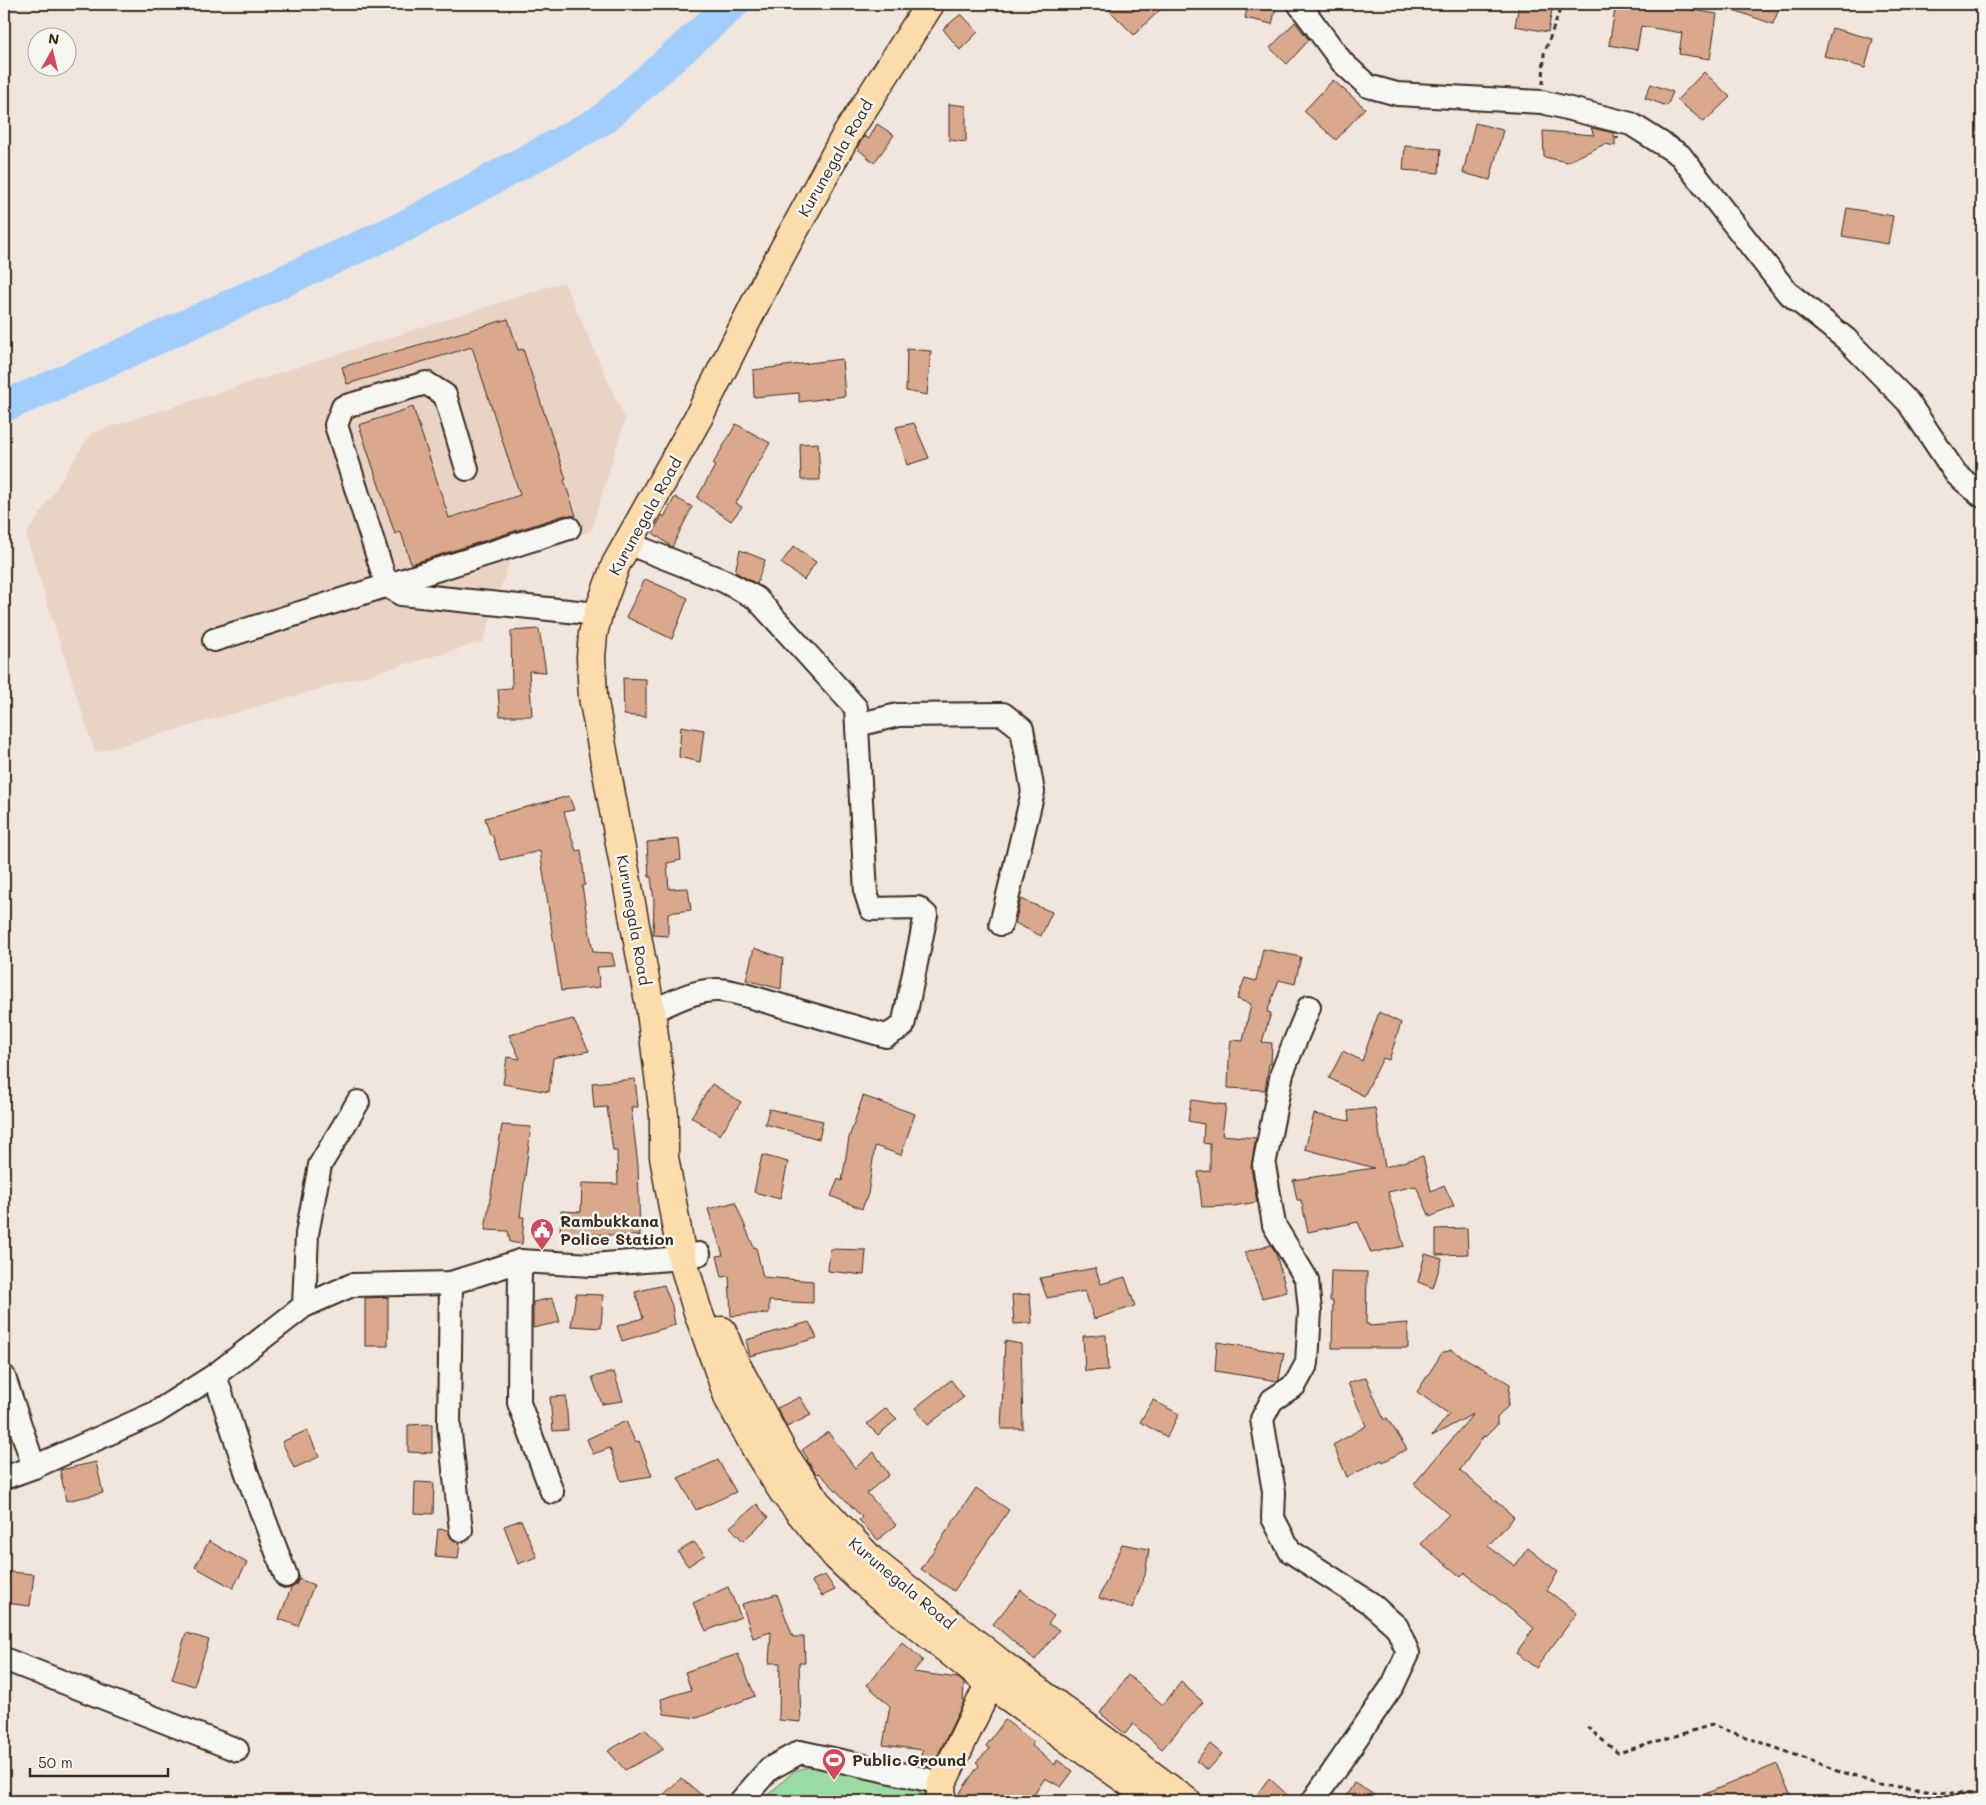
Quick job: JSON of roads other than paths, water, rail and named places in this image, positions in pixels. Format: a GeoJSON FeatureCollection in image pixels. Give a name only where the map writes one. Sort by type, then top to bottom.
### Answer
{"type":"FeatureCollection","features":[{"type":"Feature","properties":{"kind":"main road","name":"Kurunegala Road"},"geometry":{"type":"LineString","coordinates":[[930,4],[845,137],[766,282],[698,418],[616,564],[593,634],[591,657],[593,697],[651,1012],[664,1115],[677,1155],[697,1309],[729,1399],[758,1454],[784,1493],[836,1556],[860,1579],[994,1673],[1186,1801]]}},
{"type":"Feature","properties":{"kind":"main road","name":"Kurunegala Road"},"geometry":{"type":"LineString","coordinates":[[994,1673],[1156,1801]]}},
{"type":"Feature","properties":{"kind":"main road"},"geometry":{"type":"LineString","coordinates":[[941,1792],[994,1673]]}},
{"type":"Feature","properties":{"kind":"street"},"geometry":{"type":"LineString","coordinates":[[1299,4],[1342,62],[1368,86],[1397,94],[1542,102],[1631,124],[1680,155],[1787,292],[1846,339],[1908,402],[1956,474],[1982,496]]}},
{"type":"Feature","properties":{"kind":"street"},"geometry":{"type":"LineString","coordinates":[[467,468],[445,395],[426,383],[344,407],[336,425],[387,586],[400,594],[598,614]]}},
{"type":"Feature","properties":{"kind":"street"},"geometry":{"type":"LineString","coordinates":[[214,640],[569,528]]}},
{"type":"Feature","properties":{"kind":"street"},"geometry":{"type":"LineString","coordinates":[[627,543],[724,581],[756,598],[856,708],[866,894],[871,909],[918,908],[926,915],[903,1026],[886,1036],[741,994],[718,990],[681,998],[651,1012]]}},
{"type":"Feature","properties":{"kind":"street"},"geometry":{"type":"LineString","coordinates":[[857,725],[898,715],[1003,714],[1022,730],[1033,792],[1001,924]]}},
{"type":"Feature","properties":{"kind":"street"},"geometry":{"type":"LineString","coordinates":[[1309,1007],[1282,1073],[1264,1165],[1274,1225],[1307,1280],[1310,1312],[1306,1363],[1295,1385],[1272,1400],[1262,1419],[1274,1492],[1273,1518],[1290,1551],[1370,1603],[1397,1627],[1408,1652],[1392,1685],[1313,1801]]}},
{"type":"Feature","properties":{"kind":"street"},"geometry":{"type":"LineString","coordinates":[[304,1306],[306,1234],[320,1165],[358,1102]]}},
{"type":"Feature","properties":{"kind":"street"},"geometry":{"type":"LineString","coordinates":[[4,1478],[34,1467],[155,1413],[215,1375],[304,1306],[352,1286],[451,1283],[520,1261],[592,1265],[690,1256]]}},
{"type":"Feature","properties":{"kind":"street"},"geometry":{"type":"LineString","coordinates":[[520,1261],[519,1402],[552,1492]]}},
{"type":"Feature","properties":{"kind":"street"},"geometry":{"type":"LineString","coordinates":[[451,1283],[449,1425],[461,1530]]}},
{"type":"Feature","properties":{"kind":"street"},"geometry":{"type":"LineString","coordinates":[[215,1375],[246,1471],[286,1576]]}},
{"type":"Feature","properties":{"kind":"street"},"geometry":{"type":"LineString","coordinates":[[4,1377],[34,1467]]}},
{"type":"Feature","properties":{"kind":"street"},"geometry":{"type":"LineString","coordinates":[[4,1659],[237,1750]]}},
{"type":"Feature","properties":{"kind":"street"},"geometry":{"type":"LineString","coordinates":[[741,1801],[769,1769],[800,1752],[941,1792]]}},
{"type":"Feature","properties":{"kind":"waterway"},"geometry":{"type":"LineString","coordinates":[[4,406],[50,387],[405,226],[602,120],[733,4]]}},
{"type":"Feature","properties":{"kind":"place","name":"Rambukkana Police Station"},"geometry":{"type":"Point","coordinates":[542,1251]}},
{"type":"Feature","properties":{"kind":"place","name":"Public Ground"},"geometry":{"type":"Point","coordinates":[834,1781]}}]}
